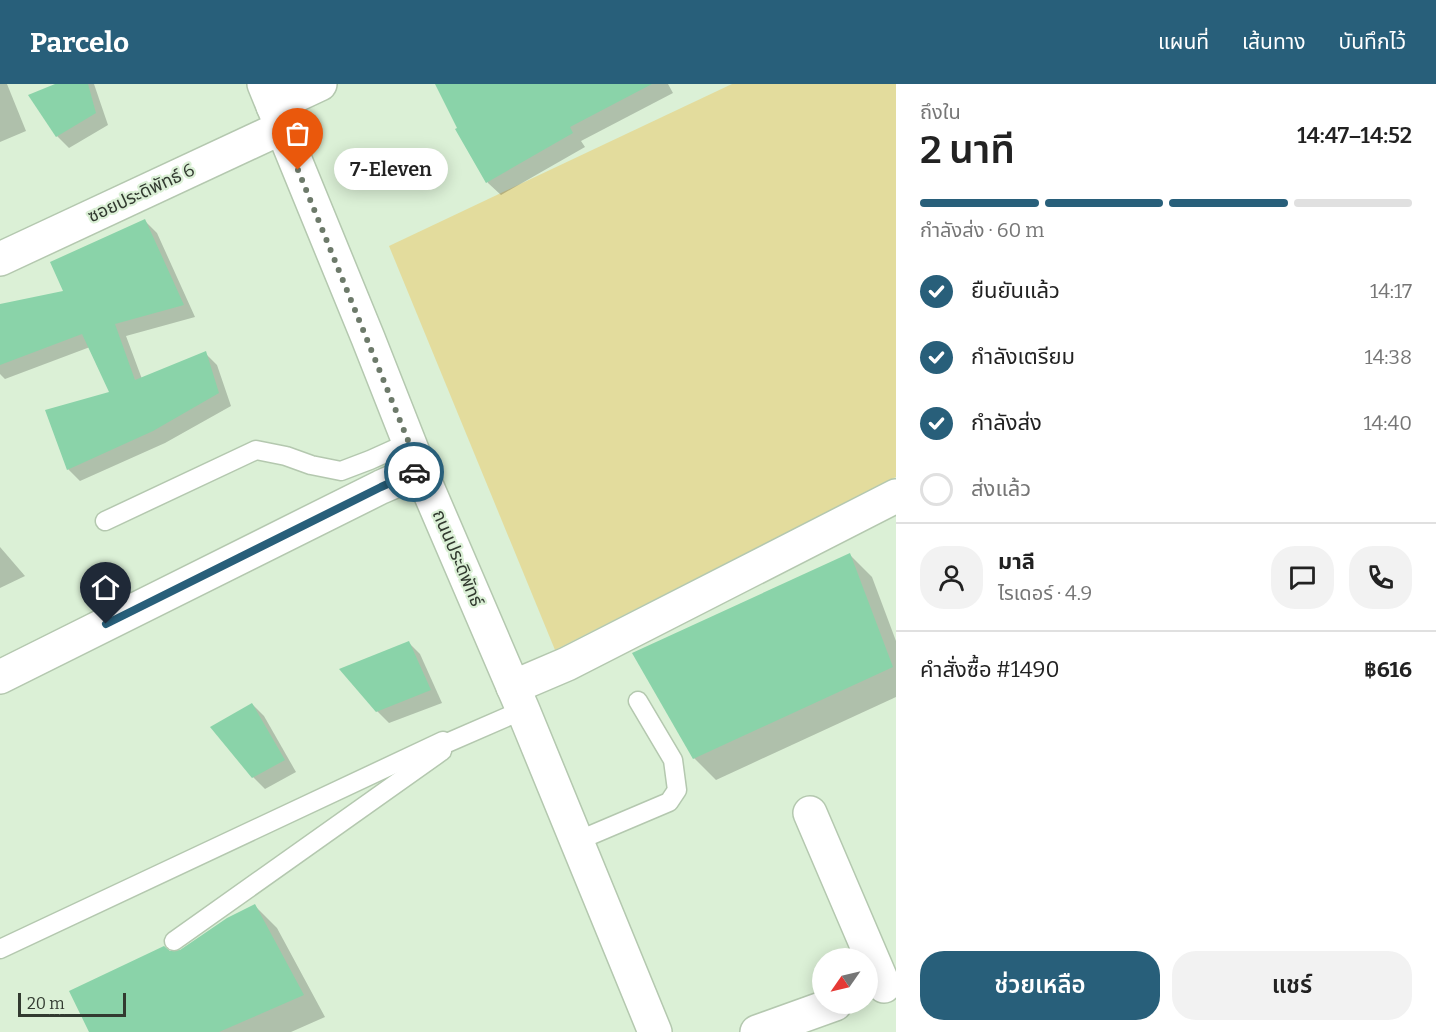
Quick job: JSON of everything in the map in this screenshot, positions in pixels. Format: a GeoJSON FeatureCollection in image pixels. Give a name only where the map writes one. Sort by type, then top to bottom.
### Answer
{"type":"FeatureCollection","features":[{"type":"Feature","properties":{"kind":"street","name":"ซอยประดิพัทธ์ 6"},"geometry":{"type":"LineString","coordinates":[[0,259],[272,106],[320,84]]}},
{"type":"Feature","properties":{"kind":"street","name":"ถนนประดิพัทธ์"},"geometry":{"type":"LineString","coordinates":[[272,106],[655,1032]]}},
{"type":"Feature","properties":{"kind":"street"},"geometry":{"type":"LineString","coordinates":[[0,677],[381,487],[415,456]]}},
{"type":"Feature","properties":{"kind":"street"},"geometry":{"type":"LineString","coordinates":[[518,699],[567,664],[896,496]]}},
{"type":"Feature","properties":{"kind":"street"},"geometry":{"type":"LineString","coordinates":[[810,813],[882,987]]}},
{"type":"Feature","properties":{"kind":"street"},"geometry":{"type":"LineString","coordinates":[[757,1032],[812,1013]]}},
{"type":"Feature","properties":{"kind":"lane"},"geometry":{"type":"LineString","coordinates":[[105,521],[256,450],[341,471],[370,460],[415,456]]}},
{"type":"Feature","properties":{"kind":"lane"},"geometry":{"type":"LineString","coordinates":[[174,941],[445,749],[447,743],[518,699]]}},
{"type":"Feature","properties":{"kind":"lane"},"geometry":{"type":"LineString","coordinates":[[577,841],[669,802],[677,790],[673,760],[638,701]]}},
{"type":"Feature","properties":{"kind":"lane"},"geometry":{"type":"LineString","coordinates":[[0,949],[442,741],[447,743]]}},
{"type":"Feature","properties":{"kind":"shaded area"},"geometry":{"type":"Polygon","coordinates":[[[732,84],[896,84],[896,477],[555,650],[389,246],[732,84]]]}},
{"type":"Feature","properties":{"kind":"building"},"geometry":{"type":"Polygon","coordinates":[[[55,84],[88,84],[96,113],[56,137],[28,95],[55,84]]]}},
{"type":"Feature","properties":{"kind":"building"},"geometry":{"type":"Polygon","coordinates":[[[435,84],[652,84],[570,127],[573,133],[486,183],[455,129],[457,128],[435,84]]]}},
{"type":"Feature","properties":{"kind":"building"},"geometry":{"type":"Polygon","coordinates":[[[145,219],[184,305],[115,324],[135,380],[206,351],[219,393],[153,431],[67,470],[45,410],[109,392],[82,334],[0,365],[0,304],[63,291],[50,262],[145,219]]]}},
{"type":"Feature","properties":{"kind":"building"},"geometry":{"type":"Polygon","coordinates":[[[850,553],[893,667],[693,759],[632,653],[850,553]]]}},
{"type":"Feature","properties":{"kind":"building"},"geometry":{"type":"Polygon","coordinates":[[[409,641],[431,690],[376,712],[339,669],[409,641]]]}},
{"type":"Feature","properties":{"kind":"building"},"geometry":{"type":"Polygon","coordinates":[[[252,703],[285,760],[252,778],[210,727],[252,703]]]}},
{"type":"Feature","properties":{"kind":"building"},"geometry":{"type":"Polygon","coordinates":[[[255,904],[304,995],[219,1032],[89,1032],[69,991],[164,946],[170,951],[180,950],[227,918],[255,904]]]}},
{"type":"Feature","properties":{"kind":"way so far"},"geometry":{"type":"LineString","coordinates":[[298,170],[420,470],[414,472]]}},
{"type":"Feature","properties":{"kind":"place","name":"7-Eleven"},"geometry":{"type":"Point","coordinates":[298,170]}},
{"type":"Feature","properties":{"kind":"route"},"geometry":{"type":"LineString","coordinates":[[106,624],[414,472]]}}]}
